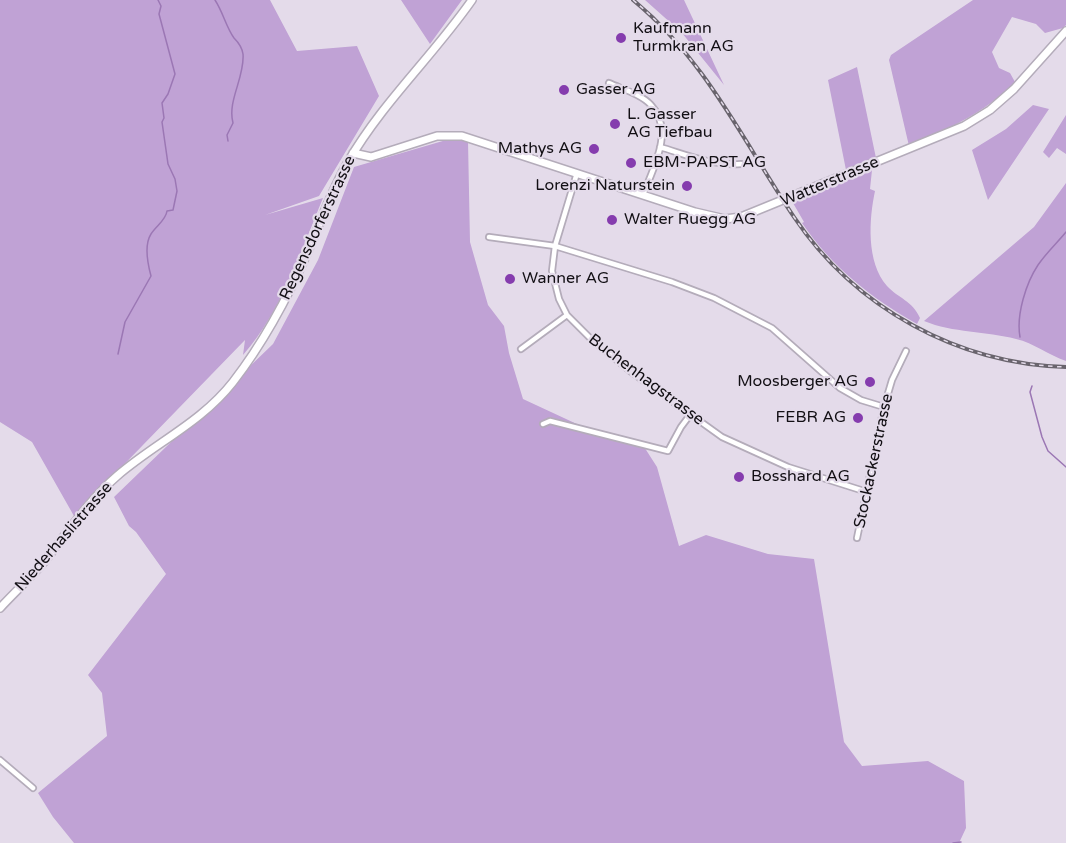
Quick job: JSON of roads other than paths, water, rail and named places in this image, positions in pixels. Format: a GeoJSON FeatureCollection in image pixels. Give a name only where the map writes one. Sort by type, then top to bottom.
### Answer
{"type":"FeatureCollection","features":[{"type":"Feature","properties":{"kind":"street","name":"Regensdorferstrasse"},"geometry":{"type":"LineString","coordinates":[[158,447],[202,415],[222,395],[243,368],[272,322],[297,275],[338,179],[353,153],[373,124],[472,0]]}},
{"type":"Feature","properties":{"kind":"street","name":"Watterstrasse"},"geometry":{"type":"LineString","coordinates":[[353,153],[371,157],[437,136],[453,135],[472,138],[718,218],[741,218],[964,126],[990,110],[1014,89],[1065,34]]}},
{"type":"Feature","properties":{"kind":"street"},"geometry":{"type":"LineString","coordinates":[[609,83],[651,105],[660,122],[662,140],[644,195]]}},
{"type":"Feature","properties":{"kind":"street"},"geometry":{"type":"LineString","coordinates":[[660,147],[709,162],[727,165],[741,164]]}},
{"type":"Feature","properties":{"kind":"street","name":"Buchenhagstrasse"},"geometry":{"type":"LineString","coordinates":[[577,173],[555,246],[552,271],[559,299],[567,315],[615,358],[690,415],[722,436],[769,460],[867,492]]}},
{"type":"Feature","properties":{"kind":"street"},"geometry":{"type":"LineString","coordinates":[[489,237],[555,246],[672,282],[714,298],[772,328],[840,388],[851,395],[884,407]]}},
{"type":"Feature","properties":{"kind":"street"},"geometry":{"type":"LineString","coordinates":[[521,349],[567,315]]}},
{"type":"Feature","properties":{"kind":"street","name":"Stockackerstrasse"},"geometry":{"type":"LineString","coordinates":[[857,538],[884,407],[892,380],[906,351]]}},
{"type":"Feature","properties":{"kind":"street"},"geometry":{"type":"LineString","coordinates":[[543,424],[550,421],[668,451],[690,415]]}},
{"type":"Feature","properties":{"kind":"street","name":"Niederhaslistrasse"},"geometry":{"type":"LineString","coordinates":[[0,608],[43,563],[100,492],[128,467],[158,447]]}},
{"type":"Feature","properties":{"kind":"street"},"geometry":{"type":"LineString","coordinates":[[0,760],[33,788]]}},
{"type":"Feature","properties":{"kind":"waterway"},"geometry":{"type":"LineString","coordinates":[[118,354],[125,322],[151,276],[147,255],[149,239],[167,211],[173,210],[177,191],[175,179],[168,164],[162,122],[164,118],[162,103],[175,74],[159,14],[161,6],[158,0]]}},
{"type":"Feature","properties":{"kind":"waterway"},"geometry":{"type":"LineString","coordinates":[[215,0],[243,54],[243,63],[232,106],[233,123],[227,135],[228,141]]}},
{"type":"Feature","properties":{"kind":"waterway"},"geometry":{"type":"LineString","coordinates":[[1020,337],[1019,319],[1030,281],[1041,261],[1066,232]]}},
{"type":"Feature","properties":{"kind":"waterway"},"geometry":{"type":"LineString","coordinates":[[1032,386],[1030,392],[1042,437],[1048,451],[1066,467]]}},
{"type":"Feature","properties":{"kind":"waterway"},"geometry":{"type":"LineString","coordinates":[[953,843],[961,842]]}},
{"type":"Feature","properties":{"kind":"railway"},"geometry":{"type":"LineString","coordinates":[[633,0],[659,23],[703,75],[794,217],[819,249],[847,278],[878,304],[912,325],[949,342],[987,355],[1026,363],[1066,367]]}},
{"type":"Feature","properties":{"kind":"place","name":"Kaufmann Turmkran AG"},"geometry":{"type":"Point","coordinates":[621,38]}},
{"type":"Feature","properties":{"kind":"place","name":"Gasser AG"},"geometry":{"type":"Point","coordinates":[564,90]}},
{"type":"Feature","properties":{"kind":"place","name":"L. Gasser AG Tiefbau"},"geometry":{"type":"Point","coordinates":[615,124]}},
{"type":"Feature","properties":{"kind":"place","name":"Mathys AG"},"geometry":{"type":"Point","coordinates":[594,149]}},
{"type":"Feature","properties":{"kind":"place","name":"EBM-PAPST AG"},"geometry":{"type":"Point","coordinates":[631,163]}},
{"type":"Feature","properties":{"kind":"place","name":"Lorenzi Naturstein"},"geometry":{"type":"Point","coordinates":[687,186]}},
{"type":"Feature","properties":{"kind":"place","name":"Walter Ruegg AG"},"geometry":{"type":"Point","coordinates":[612,220]}},
{"type":"Feature","properties":{"kind":"place","name":"Wanner AG"},"geometry":{"type":"Point","coordinates":[510,279]}},
{"type":"Feature","properties":{"kind":"place","name":"Moosberger AG"},"geometry":{"type":"Point","coordinates":[870,382]}},
{"type":"Feature","properties":{"kind":"place","name":"FEBR AG"},"geometry":{"type":"Point","coordinates":[858,418]}},
{"type":"Feature","properties":{"kind":"place","name":"Bosshard AG"},"geometry":{"type":"Point","coordinates":[739,477]}}]}
